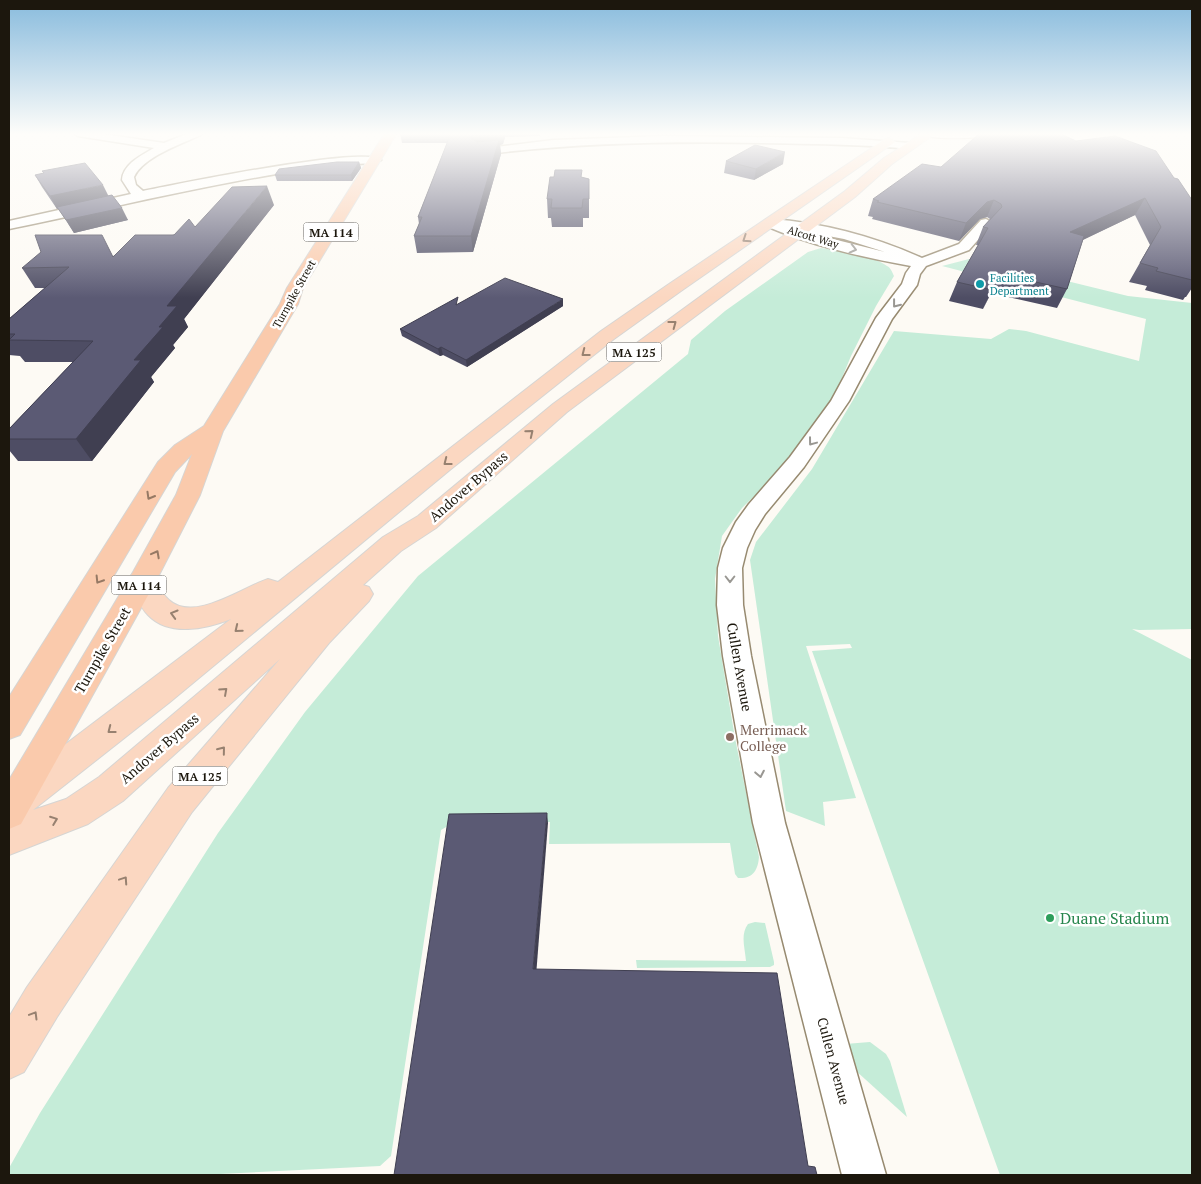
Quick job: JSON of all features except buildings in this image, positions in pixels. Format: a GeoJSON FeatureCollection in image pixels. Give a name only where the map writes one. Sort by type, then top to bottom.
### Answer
{"type":"FeatureCollection","features":[{"type":"Feature","properties":{"kind":"highway","name":"Turnpike Street"},"geometry":{"type":"LineString","coordinates":[[10,815],[142,581],[188,495],[212,431],[247,375],[288,304],[295,288],[357,188]]}},
{"type":"Feature","properties":{"kind":"highway","name":"Turnpike Street"},"geometry":{"type":"LineString","coordinates":[[9,725],[166,467],[183,450],[212,431]]}},
{"type":"Feature","properties":{"kind":"main road","name":"MA 125"},"geometry":{"type":"LineString","coordinates":[[10,815],[74,759],[584,353],[672,288],[820,188]]}},
{"type":"Feature","properties":{"kind":"main road","name":"Andover Bypass"},"geometry":{"type":"LineString","coordinates":[[10,815],[76,812],[111,789],[392,544],[427,522],[560,408],[856,188]]}},
{"type":"Feature","properties":{"kind":"main road","name":"MA 125"},"geometry":{"type":"LineString","coordinates":[[9,1057],[47,995],[180,800],[319,635],[403,552],[427,522]]}},
{"type":"Feature","properties":{"kind":"main road"},"geometry":{"type":"LineString","coordinates":[[142,581],[152,600],[162,610],[184,617],[198,617],[224,611],[243,603],[344,544]]}},
{"type":"Feature","properties":{"kind":"street"},"geometry":{"type":"LineString","coordinates":[[134,188],[141,196]]}},
{"type":"Feature","properties":{"kind":"street"},"geometry":{"type":"LineString","coordinates":[[9,225],[182,188]]}},
{"type":"Feature","properties":{"kind":"street","name":"Alcott Way"},"geometry":{"type":"LineString","coordinates":[[771,222],[802,229],[880,256],[921,263]]}},
{"type":"Feature","properties":{"kind":"street"},"geometry":{"type":"LineString","coordinates":[[921,263],[964,246],[986,223]]}},
{"type":"Feature","properties":{"kind":"street","name":"Cullen Avenue"},"geometry":{"type":"LineString","coordinates":[[864,1175],[769,823],[737,656],[730,605],[730,568],[735,548],[744,528],[757,509],[797,462],[840,401],[884,318],[909,285],[913,272],[921,263]]}},
{"type":"Feature","properties":{"kind":"green space"},"geometry":{"type":"Polygon","coordinates":[[[821,248],[856,254],[881,262],[891,270],[894,276],[876,306],[851,356],[837,390],[812,430],[782,469],[742,508],[722,536],[715,579],[718,636],[735,738],[759,857],[754,873],[747,877],[738,878],[735,874],[730,843],[549,844],[550,822],[453,823],[441,830],[391,1156],[380,1166],[199,1175],[9,1175],[9,1168],[40,1113],[218,833],[305,712],[418,576],[688,354],[691,340],[725,311],[808,252],[821,248]]]}},
{"type":"Feature","properties":{"kind":"green space"},"geometry":{"type":"Polygon","coordinates":[[[973,258],[1128,296],[1192,303],[1192,629],[1132,629],[1192,660],[1192,1175],[1000,1175],[812,651],[852,648],[850,644],[806,646],[856,798],[823,802],[825,826],[786,811],[750,560],[756,542],[812,469],[894,331],[991,339],[1009,329],[1026,331],[1139,361],[1146,319],[942,266],[973,258]]]}},
{"type":"Feature","properties":{"kind":"green space"},"geometry":{"type":"Polygon","coordinates":[[[755,922],[765,923],[774,962],[774,965],[770,967],[637,968],[636,960],[746,961],[744,933],[748,924],[755,922]]]}},
{"type":"Feature","properties":{"kind":"green space"},"geometry":{"type":"Polygon","coordinates":[[[870,1042],[886,1054],[890,1061],[907,1117],[855,1070],[845,1044],[870,1042]]]}},
{"type":"Feature","properties":{"kind":"place","name":"Facilities Department"},"geometry":{"type":"Point","coordinates":[980,284]}},
{"type":"Feature","properties":{"kind":"place","name":"Merrimack College"},"geometry":{"type":"Point","coordinates":[730,737]}},
{"type":"Feature","properties":{"kind":"place","name":"Duane Stadium"},"geometry":{"type":"Point","coordinates":[1050,918]}}]}
